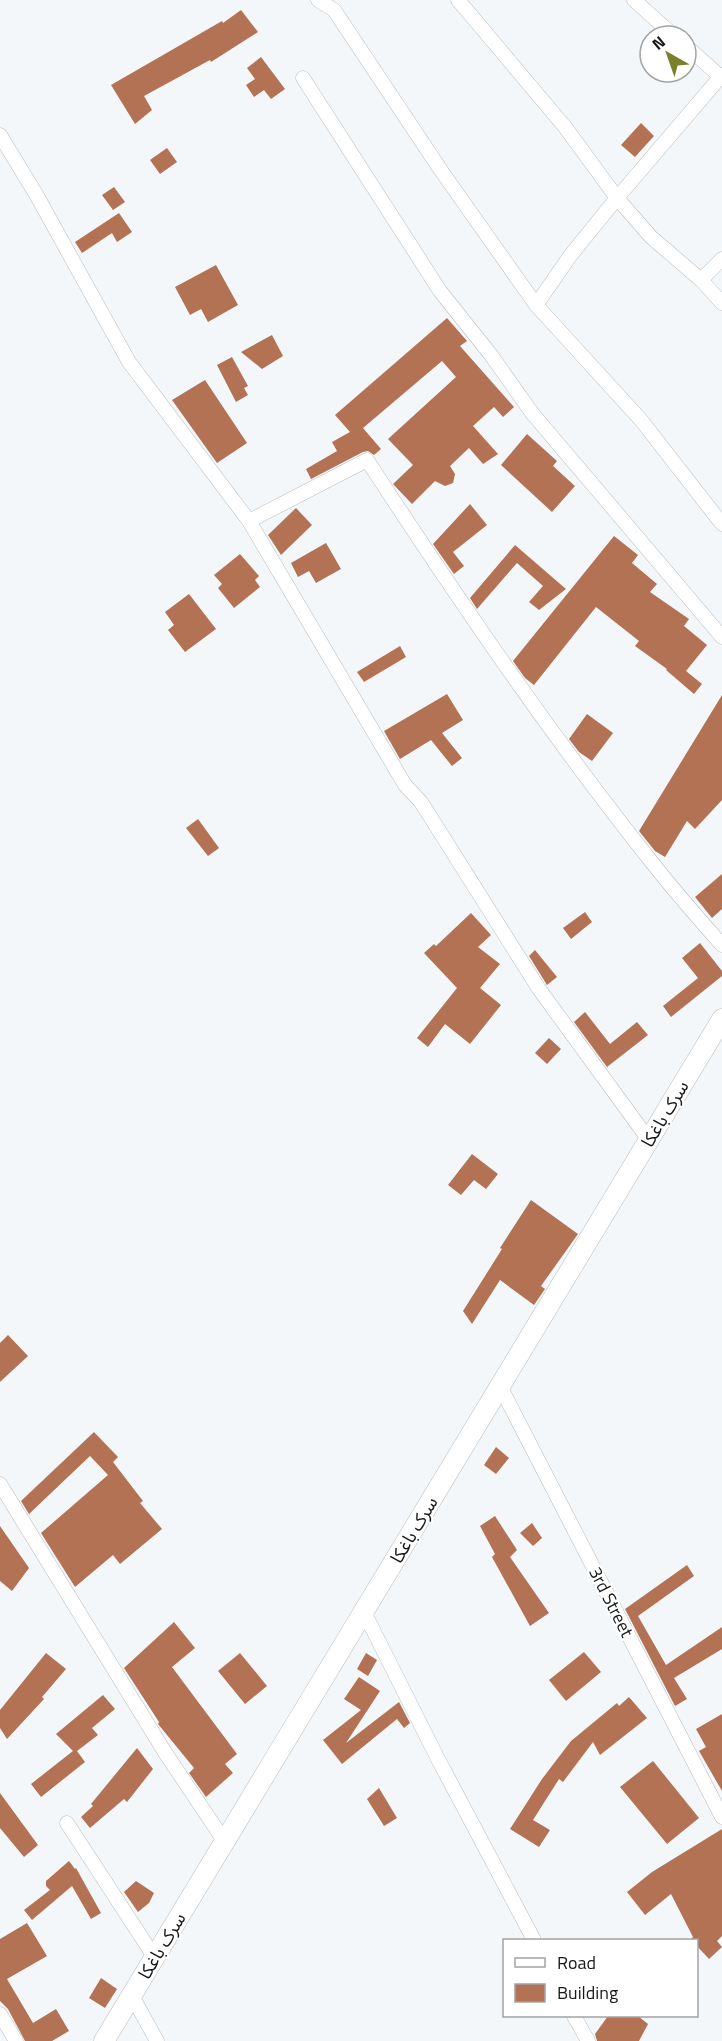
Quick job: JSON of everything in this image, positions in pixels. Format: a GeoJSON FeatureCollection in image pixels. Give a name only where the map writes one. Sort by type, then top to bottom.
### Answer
{"type":"FeatureCollection","features":[{"type":"Feature","properties":{"kind":"street"},"geometry":{"type":"LineString","coordinates":[[318,0],[334,10],[440,169],[536,305],[641,420],[722,524]]}},
{"type":"Feature","properties":{"kind":"street"},"geometry":{"type":"LineString","coordinates":[[458,0],[565,127],[616,198],[651,237],[701,280],[722,303]]}},
{"type":"Feature","properties":{"kind":"street"},"geometry":{"type":"LineString","coordinates":[[634,0],[661,24]]}},
{"type":"Feature","properties":{"kind":"street"},"geometry":{"type":"LineString","coordinates":[[536,305],[570,256],[616,198],[721,76],[698,56]]}},
{"type":"Feature","properties":{"kind":"street"},"geometry":{"type":"LineString","coordinates":[[303,78],[440,291],[492,355],[532,413],[722,637]]}},
{"type":"Feature","properties":{"kind":"street"},"geometry":{"type":"LineString","coordinates":[[0,135],[37,196],[129,362],[249,521],[405,785],[421,802],[539,989],[649,1140]]}},
{"type":"Feature","properties":{"kind":"street"},"geometry":{"type":"LineString","coordinates":[[701,280],[722,259]]}},
{"type":"Feature","properties":{"kind":"street"},"geometry":{"type":"LineString","coordinates":[[249,521],[367,460],[460,602],[559,740],[655,866],[722,945]]}},
{"type":"Feature","properties":{"kind":"street","name":"سرک باغکا"},"geometry":{"type":"LineString","coordinates":[[104,2041],[722,1019]]}},
{"type":"Feature","properties":{"kind":"street","name":"3rd Street"},"geometry":{"type":"LineString","coordinates":[[500,1386],[722,1816]]}},
{"type":"Feature","properties":{"kind":"street"},"geometry":{"type":"LineString","coordinates":[[0,1484],[165,1754],[225,1842]]}},
{"type":"Feature","properties":{"kind":"street"},"geometry":{"type":"LineString","coordinates":[[364,1612],[533,1939]]}},
{"type":"Feature","properties":{"kind":"street"},"geometry":{"type":"LineString","coordinates":[[67,1822],[154,1958]]}},
{"type":"Feature","properties":{"kind":"street"},"geometry":{"type":"LineString","coordinates":[[132,1996],[157,2041]]}},
{"type":"Feature","properties":{"kind":"street"},"geometry":{"type":"LineString","coordinates":[[0,2014],[16,2041]]}},
{"type":"Feature","properties":{"kind":"street"},"geometry":{"type":"LineString","coordinates":[[575,2017],[588,2041]]}},
{"type":"Feature","properties":{"kind":"building"},"geometry":{"type":"Polygon","coordinates":[[[241,10],[258,32],[211,62],[210,60],[144,96],[152,110],[135,124],[111,85],[222,21],[223,23],[241,10]]]}},
{"type":"Feature","properties":{"kind":"building"},"geometry":{"type":"Polygon","coordinates":[[[261,57],[285,89],[271,99],[264,90],[254,97],[246,85],[255,79],[247,68],[261,57]]]}},
{"type":"Feature","properties":{"kind":"building"},"geometry":{"type":"Polygon","coordinates":[[[641,123],[654,136],[635,157],[621,145],[641,123]]]}},
{"type":"Feature","properties":{"kind":"building"},"geometry":{"type":"Polygon","coordinates":[[[167,148],[177,162],[160,174],[150,160],[167,148]]]}},
{"type":"Feature","properties":{"kind":"building"},"geometry":{"type":"Polygon","coordinates":[[[114,187],[125,202],[113,210],[102,195],[114,187]]]}},
{"type":"Feature","properties":{"kind":"building"},"geometry":{"type":"Polygon","coordinates":[[[119,213],[132,232],[117,242],[112,233],[82,253],[75,242],[119,213]]]}},
{"type":"Feature","properties":{"kind":"building"},"geometry":{"type":"Polygon","coordinates":[[[216,265],[238,305],[208,322],[201,309],[190,315],[175,287],[216,265]]]}},
{"type":"Feature","properties":{"kind":"building"},"geometry":{"type":"Polygon","coordinates":[[[447,318],[467,341],[460,346],[514,407],[503,417],[494,407],[473,426],[498,454],[483,464],[469,448],[450,466],[455,474],[453,483],[445,486],[435,481],[412,504],[393,484],[413,465],[388,439],[456,377],[442,361],[363,428],[381,449],[374,455],[368,451],[363,452],[311,479],[306,469],[337,451],[332,442],[350,432],[335,415],[447,318]]]}},
{"type":"Feature","properties":{"kind":"building"},"geometry":{"type":"Polygon","coordinates":[[[272,335],[283,356],[262,369],[241,352],[272,335]]]}},
{"type":"Feature","properties":{"kind":"building"},"geometry":{"type":"Polygon","coordinates":[[[232,357],[248,386],[244,388],[248,395],[236,402],[217,365],[232,357]]]}},
{"type":"Feature","properties":{"kind":"building"},"geometry":{"type":"Polygon","coordinates":[[[205,380],[247,443],[217,463],[172,400],[205,380]]]}},
{"type":"Feature","properties":{"kind":"building"},"geometry":{"type":"Polygon","coordinates":[[[527,434],[557,461],[553,466],[575,486],[552,512],[501,465],[527,434]]]}},
{"type":"Feature","properties":{"kind":"building"},"geometry":{"type":"Polygon","coordinates":[[[470,504],[487,525],[453,552],[464,566],[454,574],[433,544],[470,504]]]}},
{"type":"Feature","properties":{"kind":"building"},"geometry":{"type":"Polygon","coordinates":[[[296,508],[312,525],[281,555],[268,535],[296,508]]]}},
{"type":"Feature","properties":{"kind":"building"},"geometry":{"type":"Polygon","coordinates":[[[614,536],[638,555],[632,563],[657,584],[650,592],[689,619],[684,626],[707,645],[686,671],[702,684],[694,694],[667,669],[635,646],[639,641],[596,607],[534,685],[525,678],[513,661],[614,536]]]}},
{"type":"Feature","properties":{"kind":"building"},"geometry":{"type":"Polygon","coordinates":[[[326,543],[341,569],[316,583],[309,571],[298,577],[291,563],[326,543]]]}},
{"type":"Feature","properties":{"kind":"building"},"geometry":{"type":"Polygon","coordinates":[[[515,545],[566,589],[539,610],[529,602],[543,586],[517,563],[477,609],[470,598],[515,545]]]}},
{"type":"Feature","properties":{"kind":"building"},"geometry":{"type":"Polygon","coordinates":[[[240,554],[259,576],[255,580],[260,587],[234,608],[218,588],[222,584],[214,575],[240,554]]]}},
{"type":"Feature","properties":{"kind":"building"},"geometry":{"type":"Polygon","coordinates":[[[189,594],[216,629],[185,652],[168,630],[174,625],[165,612],[189,594]]]}},
{"type":"Feature","properties":{"kind":"building"},"geometry":{"type":"Polygon","coordinates":[[[400,646],[406,657],[364,682],[357,672],[400,646]]]}},
{"type":"Feature","properties":{"kind":"building"},"geometry":{"type":"Polygon","coordinates":[[[447,694],[463,720],[442,733],[462,758],[452,766],[431,740],[400,759],[384,731],[447,694]]]}},
{"type":"Feature","properties":{"kind":"building"},"geometry":{"type":"Polygon","coordinates":[[[722,695],[722,800],[695,829],[687,821],[665,857],[655,851],[639,831],[722,695]]]}},
{"type":"Feature","properties":{"kind":"building"},"geometry":{"type":"Polygon","coordinates":[[[587,714],[613,733],[592,761],[579,752],[569,739],[587,714]]]}},
{"type":"Feature","properties":{"kind":"building"},"geometry":{"type":"Polygon","coordinates":[[[198,819],[219,848],[208,856],[186,828],[198,819]]]}},
{"type":"Feature","properties":{"kind":"building"},"geometry":{"type":"Polygon","coordinates":[[[722,874],[722,909],[712,918],[695,897],[722,874]]]}},
{"type":"Feature","properties":{"kind":"building"},"geometry":{"type":"Polygon","coordinates":[[[585,912],[592,922],[571,939],[563,928],[585,912]]]}},
{"type":"Feature","properties":{"kind":"building"},"geometry":{"type":"Polygon","coordinates":[[[471,913],[491,935],[478,947],[500,964],[480,988],[501,1005],[470,1044],[445,1024],[428,1047],[417,1038],[457,988],[424,953],[434,944],[436,946],[471,913]]]}},
{"type":"Feature","properties":{"kind":"building"},"geometry":{"type":"Polygon","coordinates":[[[700,943],[722,971],[722,976],[671,1017],[663,1006],[698,978],[682,958],[700,943]]]}},
{"type":"Feature","properties":{"kind":"building"},"geometry":{"type":"Polygon","coordinates":[[[535,950],[557,977],[547,985],[529,956],[535,950]]]}},
{"type":"Feature","properties":{"kind":"building"},"geometry":{"type":"Polygon","coordinates":[[[585,1012],[610,1044],[637,1022],[648,1035],[607,1067],[574,1022],[585,1012]]]}},
{"type":"Feature","properties":{"kind":"building"},"geometry":{"type":"Polygon","coordinates":[[[549,1038],[561,1049],[547,1064],[535,1053],[549,1038]]]}},
{"type":"Feature","properties":{"kind":"building"},"geometry":{"type":"Polygon","coordinates":[[[472,1154],[498,1174],[486,1189],[474,1180],[461,1195],[448,1185],[472,1154]]]}},
{"type":"Feature","properties":{"kind":"building"},"geometry":{"type":"Polygon","coordinates":[[[531,1200],[578,1234],[541,1286],[545,1289],[534,1305],[500,1280],[472,1324],[463,1311],[531,1200]]]}},
{"type":"Feature","properties":{"kind":"building"},"geometry":{"type":"Polygon","coordinates":[[[8,1335],[28,1356],[0,1382],[0,1343],[8,1335]]]}},
{"type":"Feature","properties":{"kind":"building"},"geometry":{"type":"Polygon","coordinates":[[[94,1432],[118,1457],[113,1462],[143,1501],[140,1503],[162,1529],[120,1564],[113,1555],[75,1587],[41,1533],[108,1475],[90,1456],[29,1514],[21,1501],[94,1432]]]}},
{"type":"Feature","properties":{"kind":"building"},"geometry":{"type":"Polygon","coordinates":[[[496,1447],[509,1458],[496,1474],[484,1465],[496,1447]]]}},
{"type":"Feature","properties":{"kind":"building"},"geometry":{"type":"Polygon","coordinates":[[[495,1516],[517,1550],[510,1557],[549,1613],[530,1626],[492,1557],[495,1554],[480,1526],[495,1516]]]}},
{"type":"Feature","properties":{"kind":"building"},"geometry":{"type":"Polygon","coordinates":[[[532,1523],[542,1538],[533,1546],[520,1533],[532,1523]]]}},
{"type":"Feature","properties":{"kind":"building"},"geometry":{"type":"Polygon","coordinates":[[[0,1526],[29,1568],[12,1591],[0,1581],[0,1526]]]}},
{"type":"Feature","properties":{"kind":"building"},"geometry":{"type":"Polygon","coordinates":[[[687,1565],[694,1576],[638,1616],[666,1665],[722,1627],[722,1649],[674,1678],[687,1699],[675,1706],[625,1609],[687,1565]]]}},
{"type":"Feature","properties":{"kind":"building"},"geometry":{"type":"Polygon","coordinates":[[[174,1622],[195,1648],[172,1667],[237,1754],[225,1764],[233,1773],[206,1797],[189,1773],[194,1768],[158,1724],[159,1722],[124,1668],[174,1622]]]}},
{"type":"Feature","properties":{"kind":"building"},"geometry":{"type":"Polygon","coordinates":[[[584,1652],[601,1672],[566,1701],[549,1680],[584,1652]]]}},
{"type":"Feature","properties":{"kind":"building"},"geometry":{"type":"Polygon","coordinates":[[[46,1653],[66,1669],[42,1697],[44,1699],[7,1739],[0,1728],[0,1710],[46,1653]]]}},
{"type":"Feature","properties":{"kind":"building"},"geometry":{"type":"Polygon","coordinates":[[[240,1653],[267,1686],[245,1704],[218,1671],[240,1653]]]}},
{"type":"Feature","properties":{"kind":"building"},"geometry":{"type":"Polygon","coordinates":[[[366,1653],[377,1660],[368,1676],[357,1669],[366,1653]]]}},
{"type":"Feature","properties":{"kind":"building"},"geometry":{"type":"Polygon","coordinates":[[[359,1677],[380,1691],[346,1743],[399,1702],[410,1723],[404,1728],[397,1719],[342,1764],[323,1740],[361,1710],[344,1699],[359,1677]]]}},
{"type":"Feature","properties":{"kind":"building"},"geometry":{"type":"Polygon","coordinates":[[[103,1695],[115,1709],[92,1728],[98,1735],[77,1751],[85,1762],[41,1797],[31,1784],[73,1751],[56,1734],[103,1695]]]}},
{"type":"Feature","properties":{"kind":"building"},"geometry":{"type":"Polygon","coordinates":[[[629,1697],[647,1718],[600,1755],[593,1742],[563,1782],[559,1779],[533,1820],[550,1830],[539,1847],[510,1829],[542,1779],[571,1741],[617,1703],[619,1706],[629,1697]]]}},
{"type":"Feature","properties":{"kind":"building"},"geometry":{"type":"Polygon","coordinates":[[[722,1714],[722,1791],[699,1751],[706,1747],[696,1729],[722,1714]]]}},
{"type":"Feature","properties":{"kind":"building"},"geometry":{"type":"Polygon","coordinates":[[[137,1748],[153,1769],[127,1802],[124,1799],[90,1828],[81,1817],[93,1806],[91,1804],[137,1748]]]}},
{"type":"Feature","properties":{"kind":"building"},"geometry":{"type":"Polygon","coordinates":[[[653,1761],[699,1818],[667,1844],[620,1787],[653,1761]]]}},
{"type":"Feature","properties":{"kind":"building"},"geometry":{"type":"Polygon","coordinates":[[[379,1788],[397,1818],[384,1826],[367,1799],[379,1788]]]}},
{"type":"Feature","properties":{"kind":"building"},"geometry":{"type":"Polygon","coordinates":[[[0,1793],[38,1845],[24,1857],[0,1828],[0,1793]]]}},
{"type":"Feature","properties":{"kind":"building"},"geometry":{"type":"Polygon","coordinates":[[[722,1829],[722,1936],[717,1941],[722,1947],[709,1959],[698,1947],[698,1939],[691,1939],[693,1937],[671,1894],[645,1915],[627,1892],[652,1872],[722,1829]]]}},
{"type":"Feature","properties":{"kind":"building"},"geometry":{"type":"Polygon","coordinates":[[[69,1861],[76,1868],[101,1913],[91,1919],[72,1886],[32,1920],[24,1910],[50,1890],[46,1886],[46,1881],[69,1861]]]}},
{"type":"Feature","properties":{"kind":"building"},"geometry":{"type":"Polygon","coordinates":[[[136,1881],[154,1893],[149,1903],[138,1912],[124,1892],[136,1881]]]}},
{"type":"Feature","properties":{"kind":"building"},"geometry":{"type":"Polygon","coordinates":[[[27,1923],[47,1956],[7,1979],[33,2023],[56,2009],[69,2031],[52,2041],[25,2041],[8,2009],[0,2001],[0,1939],[27,1923]]]}},
{"type":"Feature","properties":{"kind":"building"},"geometry":{"type":"Polygon","coordinates":[[[101,1978],[117,1989],[105,2008],[89,1998],[101,1978]]]}},
{"type":"Feature","properties":{"kind":"building"},"geometry":{"type":"Polygon","coordinates":[[[607,2017],[639,2017],[648,2024],[639,2041],[597,2041],[595,2034],[607,2017]]]}}]}
